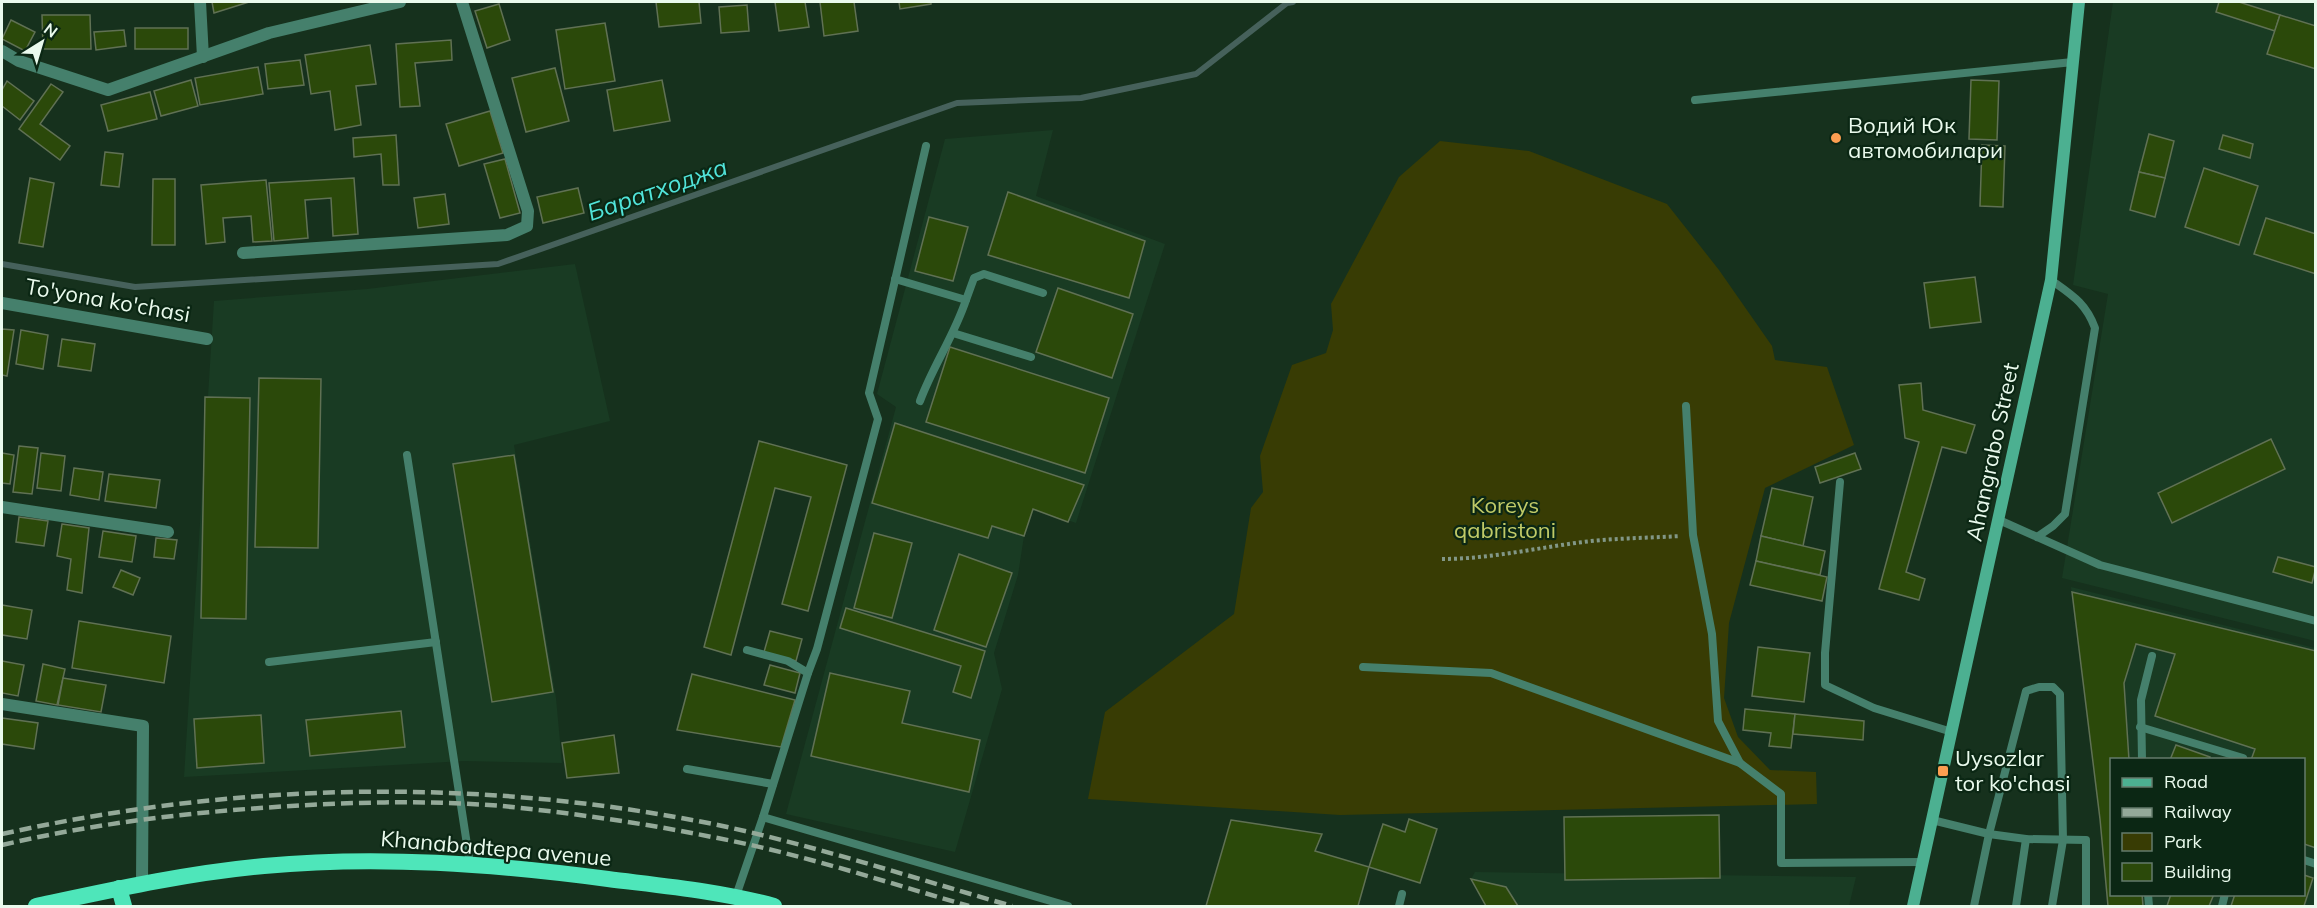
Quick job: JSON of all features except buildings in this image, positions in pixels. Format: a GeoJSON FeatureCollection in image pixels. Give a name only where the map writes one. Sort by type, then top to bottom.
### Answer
{"type":"FeatureCollection","features":[{"type":"Feature","properties":{"kind":"highway","name":"Khanabadtepa avenue"},"geometry":{"type":"LineString","coordinates":[[36,906],[119,888],[223,871],[302,863],[384,860],[536,870],[736,896],[774,906]]}},
{"type":"Feature","properties":{"kind":"highway"},"geometry":{"type":"LineString","coordinates":[[119,888],[124,906]]}},
{"type":"Feature","properties":{"kind":"main road","name":"Ahangrabo Street"},"geometry":{"type":"LineString","coordinates":[[1913,906],[2051,280],[2079,2]]}},
{"type":"Feature","properties":{"kind":"street"},"geometry":{"type":"LineString","coordinates":[[200,2],[203,57]]}},
{"type":"Feature","properties":{"kind":"street"},"geometry":{"type":"LineString","coordinates":[[2,51],[19,61],[108,90],[268,33],[399,2]]}},
{"type":"Feature","properties":{"kind":"street"},"geometry":{"type":"LineString","coordinates":[[243,253],[507,235],[527,226],[528,211],[462,2]]}},
{"type":"Feature","properties":{"kind":"street","name":"To'yona ko'chasi"},"geometry":{"type":"LineString","coordinates":[[2,303],[207,339]]}},
{"type":"Feature","properties":{"kind":"street"},"geometry":{"type":"LineString","coordinates":[[2,507],[168,532]]}},
{"type":"Feature","properties":{"kind":"street"},"geometry":{"type":"LineString","coordinates":[[2,704],[143,726],[142,884]]}},
{"type":"Feature","properties":{"kind":"lane"},"geometry":{"type":"LineString","coordinates":[[1695,100],[2073,62]]}},
{"type":"Feature","properties":{"kind":"lane"},"geometry":{"type":"LineString","coordinates":[[736,896],[764,817],[772,784],[820,638],[878,419],[869,393],[926,146]]}},
{"type":"Feature","properties":{"kind":"lane"},"geometry":{"type":"LineString","coordinates":[[920,401],[929,376],[953,333],[974,278],[984,274],[1043,294]]}},
{"type":"Feature","properties":{"kind":"lane"},"geometry":{"type":"LineString","coordinates":[[895,279],[966,300]]}},
{"type":"Feature","properties":{"kind":"lane"},"geometry":{"type":"LineString","coordinates":[[2037,537],[2065,514],[2095,328],[2090,313],[2081,302],[2051,280]]}},
{"type":"Feature","properties":{"kind":"lane"},"geometry":{"type":"LineString","coordinates":[[953,333],[1030,357]]}},
{"type":"Feature","properties":{"kind":"lane"},"geometry":{"type":"LineString","coordinates":[[1686,406],[1693,535],[1712,634],[1718,721],[1740,764]]}},
{"type":"Feature","properties":{"kind":"lane"},"geometry":{"type":"LineString","coordinates":[[407,455],[470,864]]}},
{"type":"Feature","properties":{"kind":"lane"},"geometry":{"type":"LineString","coordinates":[[1840,482],[1825,653],[1825,685],[1874,708],[1952,732]]}},
{"type":"Feature","properties":{"kind":"lane"},"geometry":{"type":"LineString","coordinates":[[1999,520],[2100,564],[2316,621]]}},
{"type":"Feature","properties":{"kind":"lane"},"geometry":{"type":"LineString","coordinates":[[269,662],[436,642]]}},
{"type":"Feature","properties":{"kind":"lane"},"geometry":{"type":"LineString","coordinates":[[747,650],[788,662],[808,673]]}},
{"type":"Feature","properties":{"kind":"lane"},"geometry":{"type":"LineString","coordinates":[[2142,758],[2141,700],[2152,656]]}},
{"type":"Feature","properties":{"kind":"lane"},"geometry":{"type":"LineString","coordinates":[[1363,667],[1491,673],[1740,764],[1781,794],[1781,863],[1922,862]]}},
{"type":"Feature","properties":{"kind":"lane"},"geometry":{"type":"LineString","coordinates":[[1974,906],[1989,834],[2026,691],[2039,687],[2053,687],[2060,694],[2063,840],[2052,906]]}},
{"type":"Feature","properties":{"kind":"lane"},"geometry":{"type":"LineString","coordinates":[[2140,727],[2222,756],[2243,758]]}},
{"type":"Feature","properties":{"kind":"lane"},"geometry":{"type":"LineString","coordinates":[[687,769],[772,784]]}},
{"type":"Feature","properties":{"kind":"lane"},"geometry":{"type":"LineString","coordinates":[[764,817],[1068,906]]}},
{"type":"Feature","properties":{"kind":"lane"},"geometry":{"type":"LineString","coordinates":[[1932,820],[1989,834],[2026,839],[2086,840],[2086,906]]}},
{"type":"Feature","properties":{"kind":"lane"},"geometry":{"type":"LineString","coordinates":[[2016,906],[2026,839]]}},
{"type":"Feature","properties":{"kind":"lane"},"geometry":{"type":"LineString","coordinates":[[1399,906],[1402,894]]}},
{"type":"Feature","properties":{"kind":"path"},"geometry":{"type":"LineString","coordinates":[[1442,559],[1476,559],[1587,542],[1693,535]]}},
{"type":"Feature","properties":{"kind":"shaded area"},"geometry":{"type":"Polygon","coordinates":[[[2113,2],[2315,2],[2315,641],[2062,578],[2108,294],[2073,285],[2113,2]]]}},
{"type":"Feature","properties":{"kind":"shaded area"},"geometry":{"type":"Polygon","coordinates":[[[1053,130],[1036,196],[1165,244],[1076,523],[1034,509],[1024,536],[1018,575],[994,653],[1002,689],[955,852],[786,814],[896,407],[877,394],[945,139],[1053,130]]]}},
{"type":"Feature","properties":{"kind":"shaded area"},"geometry":{"type":"Polygon","coordinates":[[[575,264],[610,421],[514,445],[556,698],[562,763],[464,761],[184,777],[214,301],[367,289],[575,264]]]}},
{"type":"Feature","properties":{"kind":"shaded area"},"geometry":{"type":"Polygon","coordinates":[[[2071,587],[2315,648],[2315,906],[2108,906],[2101,828],[2071,587]]]}},
{"type":"Feature","properties":{"kind":"shaded area"},"geometry":{"type":"Polygon","coordinates":[[[1475,872],[1856,877],[1849,906],[1486,906],[1471,879],[1475,872]]]}},
{"type":"Feature","properties":{"kind":"green space","name":"Koreys qabristoni"},"geometry":{"type":"Polygon","coordinates":[[[1440,141],[1529,151],[1667,204],[1719,270],[1772,346],[1775,360],[1827,367],[1854,445],[1765,488],[1729,623],[1724,698],[1738,737],[1770,770],[1816,772],[1817,804],[1340,815],[1088,799],[1105,712],[1234,614],[1251,508],[1263,492],[1260,456],[1292,365],[1326,353],[1333,330],[1331,304],[1399,177],[1440,141]]]}},
{"type":"Feature","properties":{"kind":"waterway","name":"Баратходжа"},"geometry":{"type":"LineString","coordinates":[[2,264],[135,287],[498,264],[957,103],[1081,98],[1196,74],[1287,3],[1293,2]]}},
{"type":"Feature","properties":{"kind":"railway"},"geometry":{"type":"LineString","coordinates":[[2,834],[90,817],[179,804],[268,796],[357,792],[446,793],[535,798],[624,809],[751,832],[1012,906]]}},
{"type":"Feature","properties":{"kind":"railway"},"geometry":{"type":"LineString","coordinates":[[2,845],[103,825],[240,809],[360,803],[474,804],[607,819],[745,844],[969,906]]}},
{"type":"Feature","properties":{"kind":"place","name":"Водий Юк автомобилари"},"geometry":{"type":"Point","coordinates":[1836,138]}},
{"type":"Feature","properties":{"kind":"place","name":"Uysozlar tor ko'chasi"},"geometry":{"type":"Point","coordinates":[1943,771]}}]}
